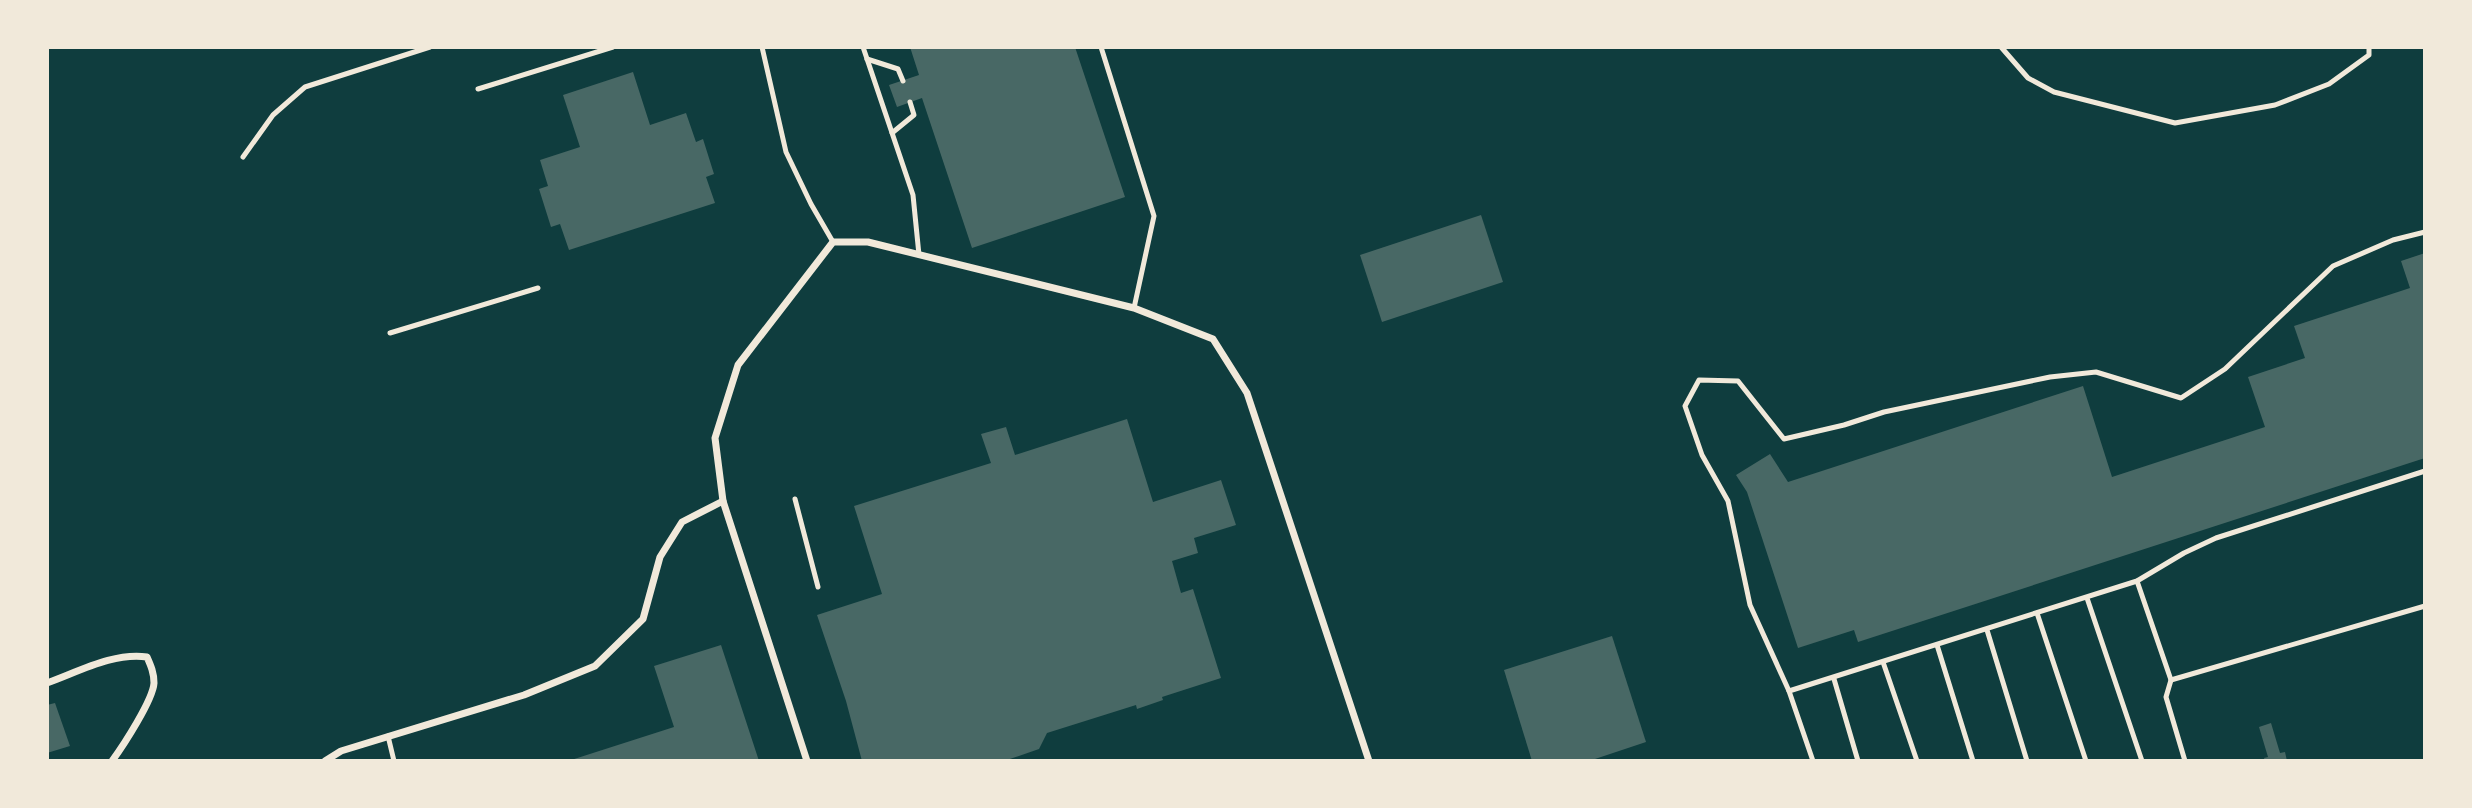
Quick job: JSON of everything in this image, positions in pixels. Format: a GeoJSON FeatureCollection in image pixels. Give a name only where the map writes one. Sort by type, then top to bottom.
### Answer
{"type":"FeatureCollection","features":[{"type":"Feature","properties":{"kind":"street"},"geometry":{"type":"LineString","coordinates":[[807,761],[723,501],[715,438],[738,365],[833,242],[868,242],[1134,308],[1213,339],[1247,393],[1369,761]]}},
{"type":"Feature","properties":{"kind":"street"},"geometry":{"type":"LineString","coordinates":[[325,761],[341,751],[524,695],[595,666],[643,618],[660,557],[682,522],[723,501]]}},
{"type":"Feature","properties":{"kind":"street"},"geometry":{"type":"LineString","coordinates":[[47,683],[117,658],[136,655],[146,657],[153,670],[154,687],[125,743],[112,761]]}},
{"type":"Feature","properties":{"kind":"lane"},"geometry":{"type":"LineString","coordinates":[[243,157],[273,115],[305,87],[430,47]]}},
{"type":"Feature","properties":{"kind":"lane"},"geometry":{"type":"LineString","coordinates":[[478,89],[613,47]]}},
{"type":"Feature","properties":{"kind":"lane"},"geometry":{"type":"LineString","coordinates":[[762,47],[786,152],[833,242]]}},
{"type":"Feature","properties":{"kind":"lane"},"geometry":{"type":"LineString","coordinates":[[863,47],[913,195],[919,255]]}},
{"type":"Feature","properties":{"kind":"lane"},"geometry":{"type":"LineString","coordinates":[[1101,47],[1154,216],[1134,308]]}},
{"type":"Feature","properties":{"kind":"lane"},"geometry":{"type":"LineString","coordinates":[[2001,47],[2028,78],[2054,92],[2113,109],[2175,122],[2275,104],[2329,84],[2369,55],[2369,47]]}},
{"type":"Feature","properties":{"kind":"lane"},"geometry":{"type":"LineString","coordinates":[[867,59],[898,69],[903,81]]}},
{"type":"Feature","properties":{"kind":"lane"},"geometry":{"type":"LineString","coordinates":[[892,133],[914,115],[910,102]]}},
{"type":"Feature","properties":{"kind":"lane"},"geometry":{"type":"LineString","coordinates":[[1813,761],[1790,691],[1749,605],[1728,501],[1702,455],[1685,406],[1699,380],[1738,381],[1784,439],[1844,425],[1884,412],[2050,377],[2096,372],[2181,398],[2225,369],[2333,266],[2393,240],[2425,232]]}},
{"type":"Feature","properties":{"kind":"lane"},"geometry":{"type":"LineString","coordinates":[[390,333],[538,288]]}},
{"type":"Feature","properties":{"kind":"lane"},"geometry":{"type":"LineString","coordinates":[[1790,691],[2137,581],[2184,553],[2216,538],[2425,471]]}},
{"type":"Feature","properties":{"kind":"lane"},"geometry":{"type":"LineString","coordinates":[[794,499],[818,587]]}},
{"type":"Feature","properties":{"kind":"lane"},"geometry":{"type":"LineString","coordinates":[[2137,581],[2171,680],[2166,697],[2185,761]]}},
{"type":"Feature","properties":{"kind":"lane"},"geometry":{"type":"LineString","coordinates":[[2087,598],[2142,761]]}},
{"type":"Feature","properties":{"kind":"lane"},"geometry":{"type":"LineString","coordinates":[[2171,680],[2425,606]]}},
{"type":"Feature","properties":{"kind":"lane"},"geometry":{"type":"LineString","coordinates":[[2037,613],[2086,761]]}},
{"type":"Feature","properties":{"kind":"lane"},"geometry":{"type":"LineString","coordinates":[[1987,630],[2027,761]]}},
{"type":"Feature","properties":{"kind":"lane"},"geometry":{"type":"LineString","coordinates":[[1937,645],[1973,761]]}},
{"type":"Feature","properties":{"kind":"lane"},"geometry":{"type":"LineString","coordinates":[[1883,662],[1917,761]]}},
{"type":"Feature","properties":{"kind":"lane"},"geometry":{"type":"LineString","coordinates":[[1834,679],[1858,761]]}},
{"type":"Feature","properties":{"kind":"lane"},"geometry":{"type":"LineString","coordinates":[[388,736],[394,761]]}},
{"type":"Feature","properties":{"kind":"building"},"geometry":{"type":"Polygon","coordinates":[[[910,47],[1075,47],[1125,197],[972,248],[922,98],[897,107],[889,85],[919,75],[910,47]]]}},
{"type":"Feature","properties":{"kind":"building"},"geometry":{"type":"Polygon","coordinates":[[[633,72],[650,125],[686,113],[696,142],[703,139],[714,174],[706,177],[715,203],[569,250],[560,224],[551,227],[539,189],[548,186],[540,160],[580,147],[563,95],[633,72]]]}},
{"type":"Feature","properties":{"kind":"building"},"geometry":{"type":"Polygon","coordinates":[[[1481,215],[1503,282],[1382,322],[1360,255],[1481,215]]]}},
{"type":"Feature","properties":{"kind":"building"},"geometry":{"type":"Polygon","coordinates":[[[2425,253],[2425,458],[1858,642],[1854,630],[1798,648],[1747,492],[1736,475],[1770,454],[1788,482],[2083,386],[2112,477],[2265,427],[2248,377],[2305,358],[2294,326],[2410,288],[2401,261],[2425,253]]]}},
{"type":"Feature","properties":{"kind":"building"},"geometry":{"type":"Polygon","coordinates":[[[1127,419],[1153,502],[1221,480],[1236,525],[1194,538],[1198,553],[1172,561],[1181,593],[1193,589],[1221,678],[1162,697],[1163,700],[1137,709],[1136,705],[1047,733],[1039,749],[1004,761],[862,761],[846,701],[817,615],[882,594],[854,506],[991,463],[981,434],[1006,427],[1015,455],[1127,419]]]}},
{"type":"Feature","properties":{"kind":"building"},"geometry":{"type":"Polygon","coordinates":[[[1612,636],[1646,742],[1589,761],[1532,761],[1504,670],[1612,636]]]}},
{"type":"Feature","properties":{"kind":"building"},"geometry":{"type":"Polygon","coordinates":[[[721,645],[759,761],[568,761],[674,727],[654,666],[721,645]]]}},
{"type":"Feature","properties":{"kind":"building"},"geometry":{"type":"Polygon","coordinates":[[[55,703],[70,746],[47,753],[47,705],[55,703]]]}},
{"type":"Feature","properties":{"kind":"building"},"geometry":{"type":"Polygon","coordinates":[[[2271,723],[2280,753],[2285,752],[2287,761],[2265,761],[2264,758],[2268,757],[2259,727],[2271,723]]]}}]}
